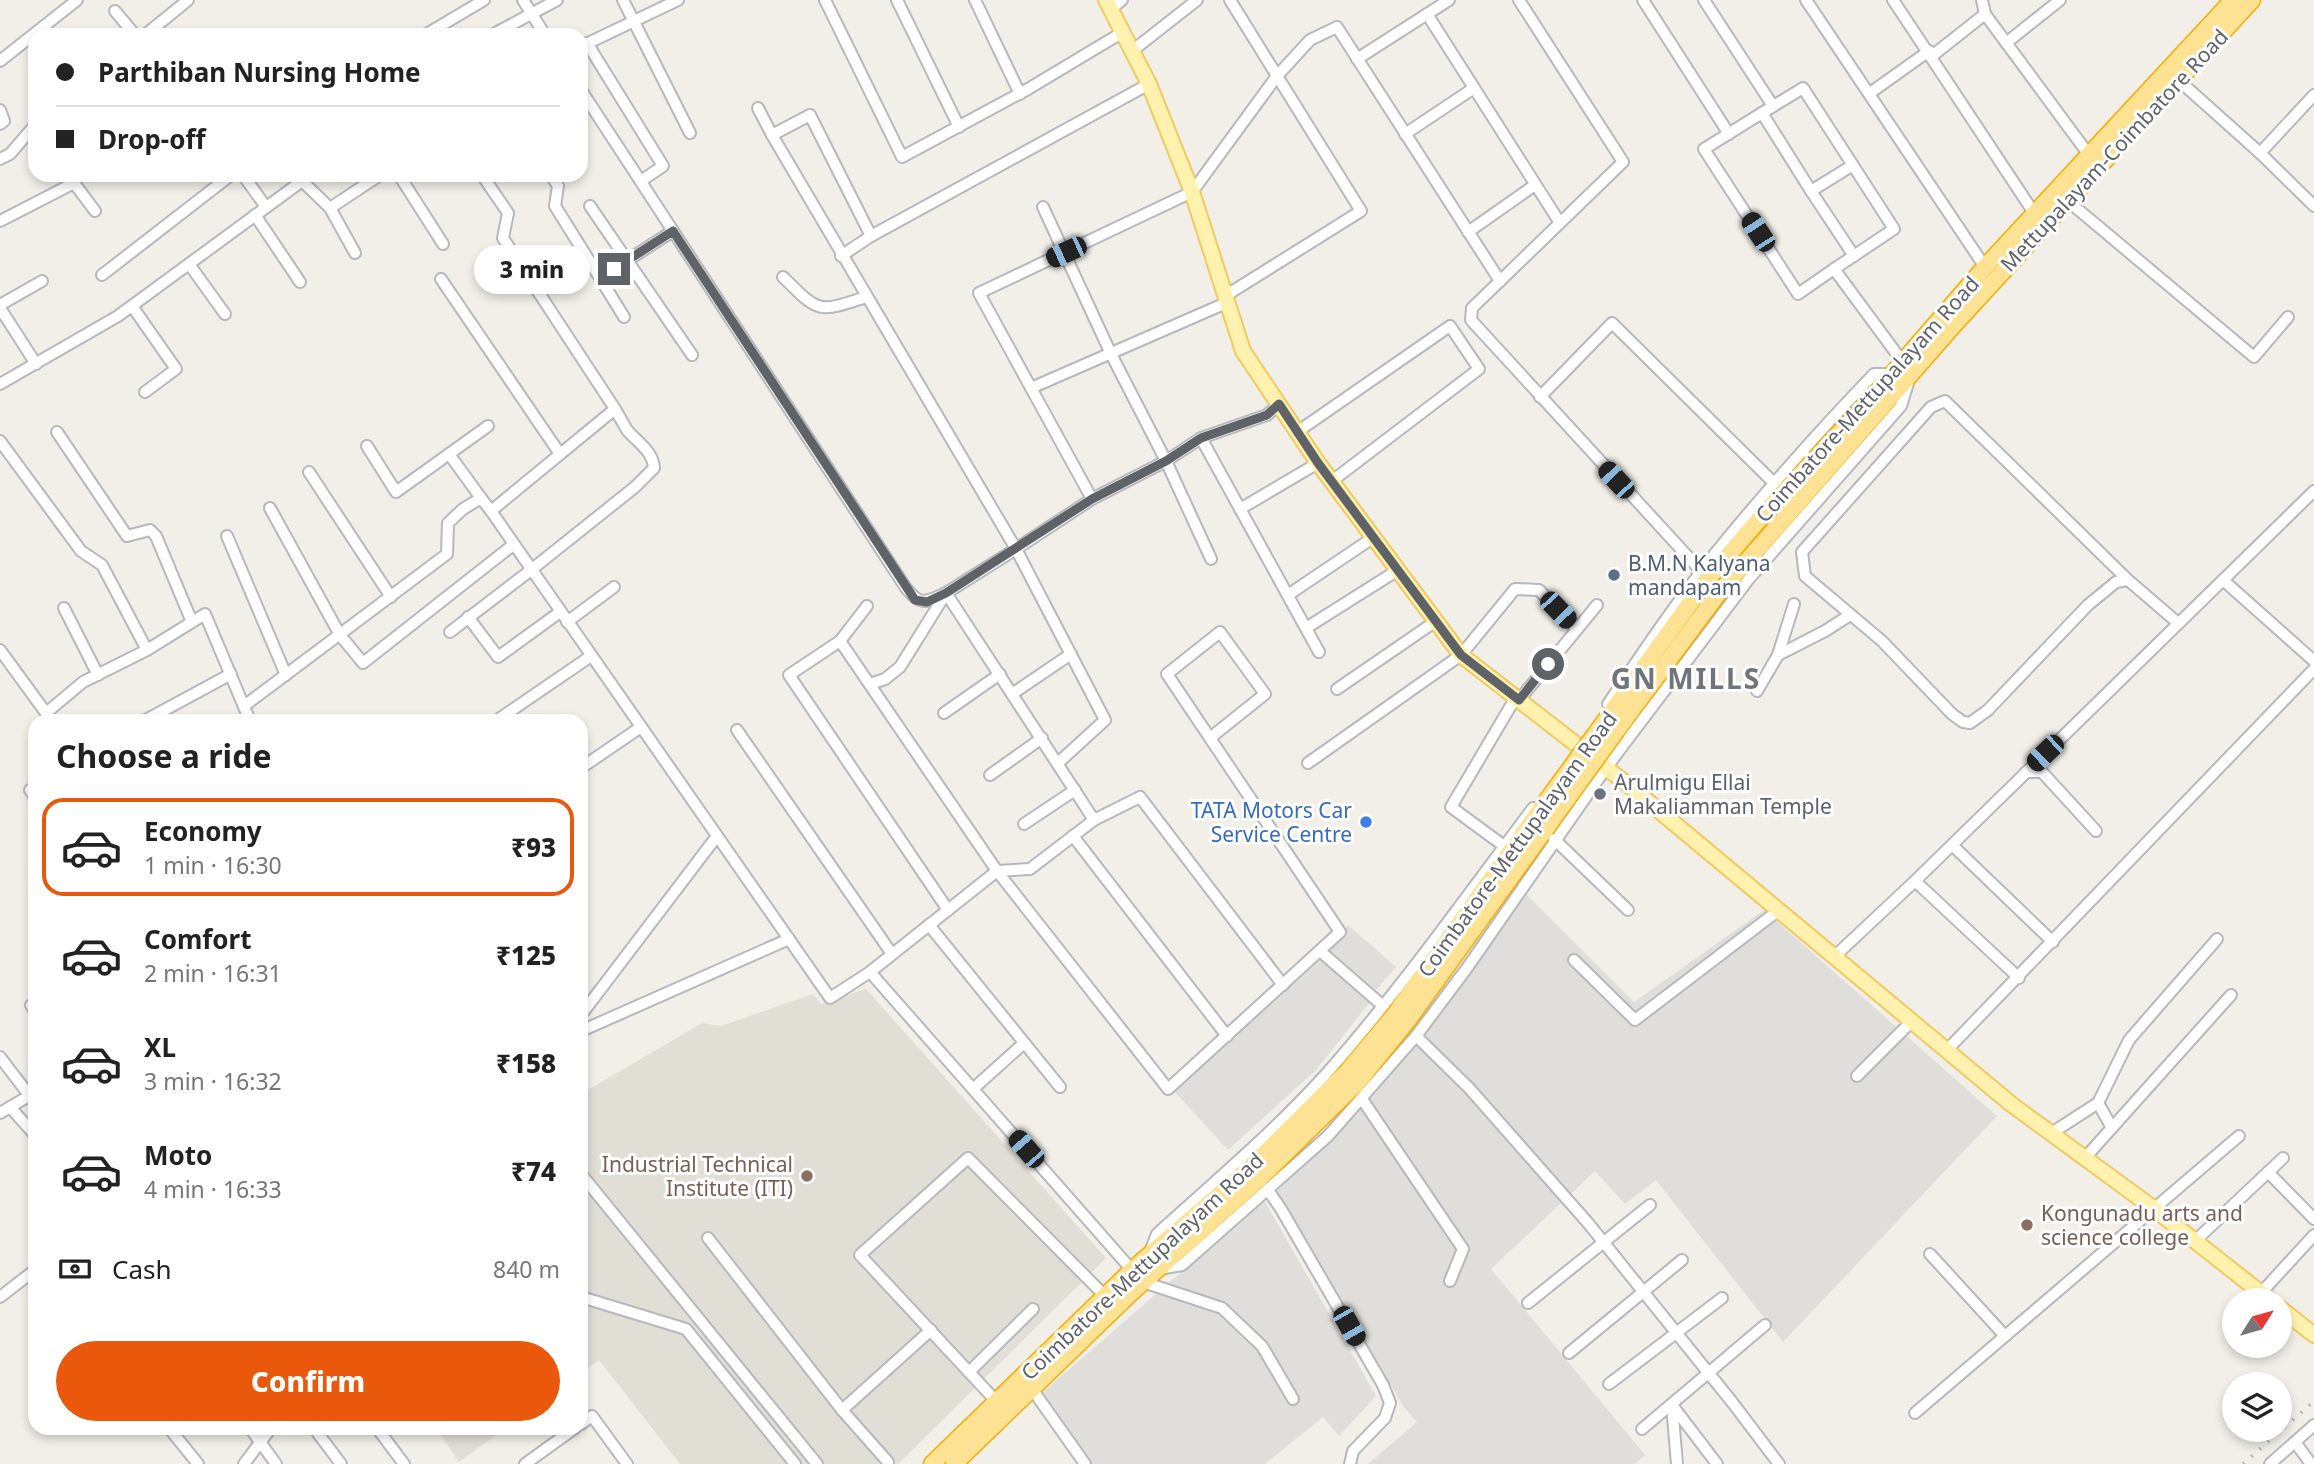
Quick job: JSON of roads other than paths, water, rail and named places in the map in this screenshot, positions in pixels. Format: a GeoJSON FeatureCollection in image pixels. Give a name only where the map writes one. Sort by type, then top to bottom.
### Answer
{"type":"FeatureCollection","features":[{"type":"Feature","properties":{"kind":"highway","name":"Coimbatore-Mettupalayam Road"},"geometry":{"type":"LineString","coordinates":[[1378,1047],[1396,1013],[1511,849],[1707,580],[1891,374],[1907,367],[1985,267],[2233,0]]}},
{"type":"Feature","properties":{"kind":"highway","name":"Mettupalayam-Coimbatore Road"},"geometry":{"type":"LineString","coordinates":[[954,1464],[1032,1388],[1152,1262],[1309,1131],[1478,924],[1717,595],[1784,518],[1907,367],[2068,201],[2252,0]]}},
{"type":"Feature","properties":{"kind":"highway","name":"Coimbatore-Mettupalayam Road"},"geometry":{"type":"LineString","coordinates":[[932,1464],[1105,1296],[1138,1276]]}},
{"type":"Feature","properties":{"kind":"main road"},"geometry":{"type":"LineString","coordinates":[[1113,3],[1192,192],[1243,351],[1318,463],[1461,655],[1606,768],[1946,1051],[2050,1134],[2153,1208],[2254,1288]]}},
{"type":"Feature","properties":{"kind":"main road"},"geometry":{"type":"LineString","coordinates":[[2292,1318],[2314,1335]]}},
{"type":"Feature","properties":{"kind":"street"},"geometry":{"type":"LineString","coordinates":[[42,28],[77,0]]}},
{"type":"Feature","properties":{"kind":"street"},"geometry":{"type":"LineString","coordinates":[[437,28],[484,0]]}},
{"type":"Feature","properties":{"kind":"street"},"geometry":{"type":"LineString","coordinates":[[523,0],[541,28]]}},
{"type":"Feature","properties":{"kind":"street"},"geometry":{"type":"LineString","coordinates":[[504,28],[557,0]]}},
{"type":"Feature","properties":{"kind":"street"},"geometry":{"type":"LineString","coordinates":[[622,0],[690,133]]}},
{"type":"Feature","properties":{"kind":"street"},"geometry":{"type":"LineString","coordinates":[[588,42],[678,0]]}},
{"type":"Feature","properties":{"kind":"street"},"geometry":{"type":"LineString","coordinates":[[825,0],[902,158],[1020,94],[1123,32]]}},
{"type":"Feature","properties":{"kind":"street"},"geometry":{"type":"LineString","coordinates":[[897,0],[959,127]]}},
{"type":"Feature","properties":{"kind":"street"},"geometry":{"type":"LineString","coordinates":[[975,0],[1020,94]]}},
{"type":"Feature","properties":{"kind":"street"},"geometry":{"type":"LineString","coordinates":[[1132,51],[1197,0]]}},
{"type":"Feature","properties":{"kind":"street"},"geometry":{"type":"LineString","coordinates":[[1031,388],[1225,300],[1361,211],[1230,0]]}},
{"type":"Feature","properties":{"kind":"street"},"geometry":{"type":"LineString","coordinates":[[1357,59],[1449,0]]}},
{"type":"Feature","properties":{"kind":"street"},"geometry":{"type":"LineString","coordinates":[[1519,0],[1623,162],[1472,308],[1471,320],[1702,572]]}},
{"type":"Feature","properties":{"kind":"street"},"geometry":{"type":"LineString","coordinates":[[1643,0],[1729,134]]}},
{"type":"Feature","properties":{"kind":"street"},"geometry":{"type":"LineString","coordinates":[[1704,0],[1773,106]]}},
{"type":"Feature","properties":{"kind":"street"},"geometry":{"type":"LineString","coordinates":[[1806,0],[1985,267]]}},
{"type":"Feature","properties":{"kind":"street"},"geometry":{"type":"LineString","coordinates":[[1894,0],[2034,213]]}},
{"type":"Feature","properties":{"kind":"street"},"geometry":{"type":"LineString","coordinates":[[1982,0],[1985,14],[2089,155]]}},
{"type":"Feature","properties":{"kind":"street"},"geometry":{"type":"LineString","coordinates":[[2007,43],[2060,0]]}},
{"type":"Feature","properties":{"kind":"street"},"geometry":{"type":"LineString","coordinates":[[153,28],[182,2]]}},
{"type":"Feature","properties":{"kind":"street"},"geometry":{"type":"LineString","coordinates":[[114,11],[129,28]]}},
{"type":"Feature","properties":{"kind":"street"},"geometry":{"type":"LineString","coordinates":[[1427,14],[1560,223]]}},
{"type":"Feature","properties":{"kind":"street"},"geometry":{"type":"LineString","coordinates":[[1870,93],[1931,54],[1985,14]]}},
{"type":"Feature","properties":{"kind":"street"},"geometry":{"type":"LineString","coordinates":[[1092,499],[979,293],[1192,192],[1278,76],[1310,40],[1337,27],[1500,281]]}},
{"type":"Feature","properties":{"kind":"street"},"geometry":{"type":"LineString","coordinates":[[0,61],[28,39]]}},
{"type":"Feature","properties":{"kind":"street"},"geometry":{"type":"LineString","coordinates":[[1265,46],[1278,76]]}},
{"type":"Feature","properties":{"kind":"street"},"geometry":{"type":"LineString","coordinates":[[588,50],[663,166],[641,181]]}},
{"type":"Feature","properties":{"kind":"street"},"geometry":{"type":"LineString","coordinates":[[2167,69],[2314,206]]}},
{"type":"Feature","properties":{"kind":"street"},"geometry":{"type":"LineString","coordinates":[[841,256],[871,236],[1149,85]]}},
{"type":"Feature","properties":{"kind":"street"},"geometry":{"type":"LineString","coordinates":[[1405,134],[1474,88]]}},
{"type":"Feature","properties":{"kind":"street"},"geometry":{"type":"LineString","coordinates":[[1803,88],[1894,229],[1797,293],[1704,149],[1762,113],[1803,88]]}},
{"type":"Feature","properties":{"kind":"street"},"geometry":{"type":"LineString","coordinates":[[2260,153],[2314,95]]}},
{"type":"Feature","properties":{"kind":"street"},"geometry":{"type":"LineString","coordinates":[[588,101],[915,600],[927,602],[946,593],[1092,499],[1166,461],[1201,438],[1267,415],[1279,404]]}},
{"type":"Feature","properties":{"kind":"street"},"geometry":{"type":"LineString","coordinates":[[758,108],[841,256],[1016,549],[1105,720],[1058,764]]}},
{"type":"Feature","properties":{"kind":"street"},"geometry":{"type":"LineString","coordinates":[[0,110],[4,121],[0,124]]}},
{"type":"Feature","properties":{"kind":"street"},"geometry":{"type":"LineString","coordinates":[[1762,113],[1854,256]]}},
{"type":"Feature","properties":{"kind":"street"},"geometry":{"type":"LineString","coordinates":[[772,135],[810,115],[871,236]]}},
{"type":"Feature","properties":{"kind":"street"},"geometry":{"type":"LineString","coordinates":[[0,159],[10,154],[28,133]]}},
{"type":"Feature","properties":{"kind":"street"},"geometry":{"type":"LineString","coordinates":[[1811,191],[1853,165]]}},
{"type":"Feature","properties":{"kind":"street"},"geometry":{"type":"LineString","coordinates":[[102,275],[222,182]]}},
{"type":"Feature","properties":{"kind":"street"},"geometry":{"type":"LineString","coordinates":[[248,182],[266,207]]}},
{"type":"Feature","properties":{"kind":"street"},"geometry":{"type":"LineString","coordinates":[[0,384],[132,306],[301,182]]}},
{"type":"Feature","properties":{"kind":"street"},"geometry":{"type":"LineString","coordinates":[[303,182],[330,208],[355,253]]}},
{"type":"Feature","properties":{"kind":"street"},"geometry":{"type":"LineString","coordinates":[[330,208],[369,182]]}},
{"type":"Feature","properties":{"kind":"street"},"geometry":{"type":"LineString","coordinates":[[403,182],[443,244]]}},
{"type":"Feature","properties":{"kind":"street"},"geometry":{"type":"LineString","coordinates":[[450,632],[635,487],[654,468],[654,461],[627,430],[503,238],[509,214],[487,182]]}},
{"type":"Feature","properties":{"kind":"street"},"geometry":{"type":"LineString","coordinates":[[555,182],[558,186],[555,206],[624,317]]}},
{"type":"Feature","properties":{"kind":"street"},"geometry":{"type":"LineString","coordinates":[[0,221],[74,183],[95,211]]}},
{"type":"Feature","properties":{"kind":"street"},"geometry":{"type":"LineString","coordinates":[[1468,232],[1535,185]]}},
{"type":"Feature","properties":{"kind":"street"},"geometry":{"type":"LineString","coordinates":[[2068,201],[2254,357],[2288,317]]}},
{"type":"Feature","properties":{"kind":"street"},"geometry":{"type":"LineString","coordinates":[[590,206],[692,355]]}},
{"type":"Feature","properties":{"kind":"street"},"geometry":{"type":"LineString","coordinates":[[1043,207],[1211,559]]}},
{"type":"Feature","properties":{"kind":"street"},"geometry":{"type":"LineString","coordinates":[[255,215],[300,282]]}},
{"type":"Feature","properties":{"kind":"street"},"geometry":{"type":"LineString","coordinates":[[600,278],[673,231]]}},
{"type":"Feature","properties":{"kind":"street"},"geometry":{"type":"LineString","coordinates":[[189,264],[225,314]]}},
{"type":"Feature","properties":{"kind":"street"},"geometry":{"type":"LineString","coordinates":[[1834,269],[1907,367],[1900,406],[1748,580],[1554,839],[1416,1036],[1362,1099],[1328,1136],[1182,1265],[1152,1262],[1157,1234],[1282,1119],[1326,1074],[1382,1005],[1578,747],[1702,572],[1812,437],[1874,374],[1891,374]]}},
{"type":"Feature","properties":{"kind":"street"},"geometry":{"type":"LineString","coordinates":[[783,277],[809,304],[830,309],[866,297]]}},
{"type":"Feature","properties":{"kind":"street"},"geometry":{"type":"LineString","coordinates":[[441,279],[560,454]]}},
{"type":"Feature","properties":{"kind":"street"},"geometry":{"type":"LineString","coordinates":[[36,364],[0,307],[42,281]]}},
{"type":"Feature","properties":{"kind":"street"},"geometry":{"type":"LineString","coordinates":[[132,306],[176,369],[145,392]]}},
{"type":"Feature","properties":{"kind":"street"},"geometry":{"type":"LineString","coordinates":[[1540,397],[1612,323],[1774,483]]}},
{"type":"Feature","properties":{"kind":"street"},"geometry":{"type":"LineString","coordinates":[[1297,432],[1450,326],[1479,369],[1332,481]]}},
{"type":"Feature","properties":{"kind":"street"},"geometry":{"type":"LineString","coordinates":[[2128,580],[2116,582],[2088,605],[1988,710],[1970,723],[1963,722],[1952,714],[1882,641],[1805,576],[1802,552],[1931,407],[1945,401],[2128,580],[2178,623]]}},
{"type":"Feature","properties":{"kind":"street"},"geometry":{"type":"LineString","coordinates":[[491,511],[615,409]]}},
{"type":"Feature","properties":{"kind":"street"},"geometry":{"type":"LineString","coordinates":[[367,446],[397,492],[488,426]]}},
{"type":"Feature","properties":{"kind":"street"},"geometry":{"type":"LineString","coordinates":[[57,432],[127,536],[150,530],[156,536],[192,622]]}},
{"type":"Feature","properties":{"kind":"street"},"geometry":{"type":"LineString","coordinates":[[1201,438],[1319,652]]}},
{"type":"Feature","properties":{"kind":"street"},"geometry":{"type":"LineString","coordinates":[[0,441],[80,551],[102,565],[147,650]]}},
{"type":"Feature","properties":{"kind":"street"},"geometry":{"type":"LineString","coordinates":[[449,454],[830,998],[870,972],[997,871],[1030,869],[1094,820],[1140,797],[1283,985]]}},
{"type":"Feature","properties":{"kind":"street"},"geometry":{"type":"LineString","coordinates":[[1240,509],[1318,463]]}},
{"type":"Feature","properties":{"kind":"street"},"geometry":{"type":"LineString","coordinates":[[309,472],[391,597]]}},
{"type":"Feature","properties":{"kind":"street"},"geometry":{"type":"LineString","coordinates":[[1835,956],[2314,491]]}},
{"type":"Feature","properties":{"kind":"street"},"geometry":{"type":"LineString","coordinates":[[244,706],[447,554],[448,523],[463,509],[481,498]]}},
{"type":"Feature","properties":{"kind":"street"},"geometry":{"type":"LineString","coordinates":[[270,508],[341,635],[363,663],[513,545]]}},
{"type":"Feature","properties":{"kind":"street"},"geometry":{"type":"LineString","coordinates":[[227,536],[286,675]]}},
{"type":"Feature","properties":{"kind":"street"},"geometry":{"type":"LineString","coordinates":[[1288,595],[1374,537]]}},
{"type":"Feature","properties":{"kind":"street"},"geometry":{"type":"LineString","coordinates":[[1306,628],[1398,570]]}},
{"type":"Feature","properties":{"kind":"street"},"geometry":{"type":"LineString","coordinates":[[2223,580],[2314,661]]}},
{"type":"Feature","properties":{"kind":"street"},"geometry":{"type":"LineString","coordinates":[[567,622],[614,587]]}},
{"type":"Feature","properties":{"kind":"street"},"geometry":{"type":"LineString","coordinates":[[1308,763],[1461,655],[1515,589],[1539,590],[1577,629]]}},
{"type":"Feature","properties":{"kind":"street"},"geometry":{"type":"LineString","coordinates":[[946,593],[1094,820]]}},
{"type":"Feature","properties":{"kind":"street"},"geometry":{"type":"LineString","coordinates":[[870,684],[885,679],[900,667],[946,593]]}},
{"type":"Feature","properties":{"kind":"street"},"geometry":{"type":"LineString","coordinates":[[1504,846],[1451,807],[1518,699],[1597,604]]}},
{"type":"Feature","properties":{"kind":"street"},"geometry":{"type":"LineString","coordinates":[[1757,691],[1778,655],[1794,604]]}},
{"type":"Feature","properties":{"kind":"street"},"geometry":{"type":"LineString","coordinates":[[867,606],[840,641],[789,675],[947,910]]}},
{"type":"Feature","properties":{"kind":"street"},"geometry":{"type":"LineString","coordinates":[[64,608],[98,675]]}},
{"type":"Feature","properties":{"kind":"street"},"geometry":{"type":"LineString","coordinates":[[468,617],[498,657],[560,612]]}},
{"type":"Feature","properties":{"kind":"street"},"geometry":{"type":"LineString","coordinates":[[0,650],[46,713],[83,682],[147,650],[205,614],[247,714]]}},
{"type":"Feature","properties":{"kind":"street"},"geometry":{"type":"LineString","coordinates":[[1778,655],[1850,615]]}},
{"type":"Feature","properties":{"kind":"street"},"geometry":{"type":"LineString","coordinates":[[1337,689],[1436,621]]}},
{"type":"Feature","properties":{"kind":"street"},"geometry":{"type":"LineString","coordinates":[[840,641],[997,871],[1168,1089],[1340,932],[1167,674],[1220,632],[1265,694],[1210,738]]}},
{"type":"Feature","properties":{"kind":"street"},"geometry":{"type":"LineString","coordinates":[[1012,694],[1071,654]]}},
{"type":"Feature","properties":{"kind":"street"},"geometry":{"type":"LineString","coordinates":[[506,714],[591,656]]}},
{"type":"Feature","properties":{"kind":"street"},"geometry":{"type":"LineString","coordinates":[[1946,1051],[2314,669]]}},
{"type":"Feature","properties":{"kind":"street"},"geometry":{"type":"LineString","coordinates":[[157,714],[231,674]]}},
{"type":"Feature","properties":{"kind":"street"},"geometry":{"type":"LineString","coordinates":[[944,713],[1000,674]]}},
{"type":"Feature","properties":{"kind":"street"},"geometry":{"type":"LineString","coordinates":[[588,763],[641,727]]}},
{"type":"Feature","properties":{"kind":"street"},"geometry":{"type":"LineString","coordinates":[[737,730],[892,954]]}},
{"type":"Feature","properties":{"kind":"street"},"geometry":{"type":"LineString","coordinates":[[990,775],[1042,738]]}},
{"type":"Feature","properties":{"kind":"street"},"geometry":{"type":"LineString","coordinates":[[2026,772],[2042,772],[2096,831]]}},
{"type":"Feature","properties":{"kind":"street"},"geometry":{"type":"LineString","coordinates":[[1024,824],[1074,790]]}},
{"type":"Feature","properties":{"kind":"street"},"geometry":{"type":"LineString","coordinates":[[1073,835],[1227,1036]]}},
{"type":"Feature","properties":{"kind":"street"},"geometry":{"type":"LineString","coordinates":[[588,1006],[717,836]]}},
{"type":"Feature","properties":{"kind":"street"},"geometry":{"type":"LineString","coordinates":[[1554,839],[1628,909]]}},
{"type":"Feature","properties":{"kind":"street"},"geometry":{"type":"LineString","coordinates":[[1952,845],[2053,942]]}},
{"type":"Feature","properties":{"kind":"street"},"geometry":{"type":"LineString","coordinates":[[1915,881],[2019,978]]}},
{"type":"Feature","properties":{"kind":"street"},"geometry":{"type":"LineString","coordinates":[[1574,960],[1635,1020],[1779,910]]}},
{"type":"Feature","properties":{"kind":"street"},"geometry":{"type":"LineString","coordinates":[[929,925],[1060,1087]]}},
{"type":"Feature","properties":{"kind":"street"},"geometry":{"type":"LineString","coordinates":[[588,1028],[789,939]]}},
{"type":"Feature","properties":{"kind":"street"},"geometry":{"type":"LineString","coordinates":[[2050,1134],[2098,1103],[2129,1040],[2217,939]]}},
{"type":"Feature","properties":{"kind":"street"},"geometry":{"type":"LineString","coordinates":[[1320,951],[1382,1005]]}},
{"type":"Feature","properties":{"kind":"street"},"geometry":{"type":"LineString","coordinates":[[870,972],[1138,1276],[1223,1308],[1262,1346],[1293,1399]]}},
{"type":"Feature","properties":{"kind":"street"},"geometry":{"type":"LineString","coordinates":[[2084,1159],[2231,995]]}},
{"type":"Feature","properties":{"kind":"street"},"geometry":{"type":"LineString","coordinates":[[1857,1076],[1912,1022]]}},
{"type":"Feature","properties":{"kind":"street"},"geometry":{"type":"LineString","coordinates":[[1416,1036],[1469,1088],[1603,1242],[1779,1464]]}},
{"type":"Feature","properties":{"kind":"street"},"geometry":{"type":"LineString","coordinates":[[973,1089],[1024,1043]]}},
{"type":"Feature","properties":{"kind":"street"},"geometry":{"type":"LineString","coordinates":[[0,1057],[28,1088]]}},
{"type":"Feature","properties":{"kind":"street"},"geometry":{"type":"LineString","coordinates":[[28,1096],[5,1110],[28,1129]]}},
{"type":"Feature","properties":{"kind":"street"},"geometry":{"type":"LineString","coordinates":[[1362,1099],[1463,1249],[1450,1281]]}},
{"type":"Feature","properties":{"kind":"street"},"geometry":{"type":"LineString","coordinates":[[2098,1103],[2112,1128]]}},
{"type":"Feature","properties":{"kind":"street"},"geometry":{"type":"LineString","coordinates":[[1915,1413],[2239,1136]]}},
{"type":"Feature","properties":{"kind":"street"},"geometry":{"type":"LineString","coordinates":[[996,1401],[860,1255],[968,1158],[1105,1296]]}},
{"type":"Feature","properties":{"kind":"street"},"geometry":{"type":"LineString","coordinates":[[2195,1241],[2283,1158]]}},
{"type":"Feature","properties":{"kind":"street"},"geometry":{"type":"LineString","coordinates":[[2269,1172],[2314,1219]]}},
{"type":"Feature","properties":{"kind":"street"},"geometry":{"type":"LineString","coordinates":[[588,1183],[817,1464]]}},
{"type":"Feature","properties":{"kind":"street"},"geometry":{"type":"LineString","coordinates":[[1268,1190],[1282,1209],[1383,1385],[1390,1403],[1385,1418],[1353,1451],[1350,1464]]}},
{"type":"Feature","properties":{"kind":"street"},"geometry":{"type":"LineString","coordinates":[[1528,1303],[1650,1205]]}},
{"type":"Feature","properties":{"kind":"street"},"geometry":{"type":"LineString","coordinates":[[2272,1288],[2314,1235]]}},
{"type":"Feature","properties":{"kind":"street"},"geometry":{"type":"LineString","coordinates":[[708,1238],[842,1410],[888,1462]]}},
{"type":"Feature","properties":{"kind":"street"},"geometry":{"type":"LineString","coordinates":[[1930,1254],[2005,1336]]}},
{"type":"Feature","properties":{"kind":"street"},"geometry":{"type":"LineString","coordinates":[[1569,1353],[1682,1260]]}},
{"type":"Feature","properties":{"kind":"street"},"geometry":{"type":"LineString","coordinates":[[0,1297],[28,1275]]}},
{"type":"Feature","properties":{"kind":"street"},"geometry":{"type":"LineString","coordinates":[[1609,1384],[1722,1298]]}},
{"type":"Feature","properties":{"kind":"street"},"geometry":{"type":"LineString","coordinates":[[588,1299],[687,1329],[795,1464]]}},
{"type":"Feature","properties":{"kind":"street"},"geometry":{"type":"LineString","coordinates":[[969,1371],[1033,1309]]}},
{"type":"Feature","properties":{"kind":"street"},"geometry":{"type":"LineString","coordinates":[[1642,1429],[1765,1325]]}},
{"type":"Feature","properties":{"kind":"street"},"geometry":{"type":"LineString","coordinates":[[842,1410],[931,1330]]}},
{"type":"Feature","properties":{"kind":"street"},"geometry":{"type":"LineString","coordinates":[[1032,1388],[1085,1464]]}},
{"type":"Feature","properties":{"kind":"street"},"geometry":{"type":"LineString","coordinates":[[1672,1405],[1677,1464]]}},
{"type":"Feature","properties":{"kind":"street"},"geometry":{"type":"LineString","coordinates":[[1672,1405],[1717,1464]]}},
{"type":"Feature","properties":{"kind":"street"},"geometry":{"type":"LineString","coordinates":[[588,1419],[592,1416],[627,1464]]}},
{"type":"Feature","properties":{"kind":"street"},"geometry":{"type":"LineString","coordinates":[[2270,1464],[2314,1425]]}},
{"type":"Feature","properties":{"kind":"street"},"geometry":{"type":"LineString","coordinates":[[175,1435],[198,1464]]}},
{"type":"Feature","properties":{"kind":"street"},"geometry":{"type":"LineString","coordinates":[[256,1435],[276,1464]]}},
{"type":"Feature","properties":{"kind":"street"},"geometry":{"type":"LineString","coordinates":[[244,1464],[266,1435]]}},
{"type":"Feature","properties":{"kind":"street"},"geometry":{"type":"LineString","coordinates":[[319,1435],[341,1464]]}},
{"type":"Feature","properties":{"kind":"street"},"geometry":{"type":"LineString","coordinates":[[382,1435],[404,1464]]}},
{"type":"Feature","properties":{"kind":"street"},"geometry":{"type":"LineString","coordinates":[[525,1464],[565,1435]]}},
{"type":"Feature","properties":{"kind":"street"},"geometry":{"type":"LineString","coordinates":[[2295,1442],[2311,1464]]}},
{"type":"Feature","properties":{"kind":"railway"},"geometry":{"type":"LineString","coordinates":[[2243,1464],[2314,1401]]}},
{"type":"Feature","properties":{"kind":"place","name":"B.M.N Kalyana mandapam"},"geometry":{"type":"Point","coordinates":[1614,575]}},
{"type":"Feature","properties":{"kind":"place","name":"Arulmigu Ellai Makaliamman Temple"},"geometry":{"type":"Point","coordinates":[1600,794]}},
{"type":"Feature","properties":{"kind":"place","name":"TATA Motors Car Service Centre"},"geometry":{"type":"Point","coordinates":[1366,822]}},
{"type":"Feature","properties":{"kind":"place","name":"Industrial Technical Institute (ITI)"},"geometry":{"type":"Point","coordinates":[807,1176]}},
{"type":"Feature","properties":{"kind":"place","name":"Kongunadu arts and science college"},"geometry":{"type":"Point","coordinates":[2027,1225]}},
{"type":"Feature","properties":{"kind":"district","name":"GN MILLS"},"geometry":{"type":"Point","coordinates":[1686,678]}}]}
